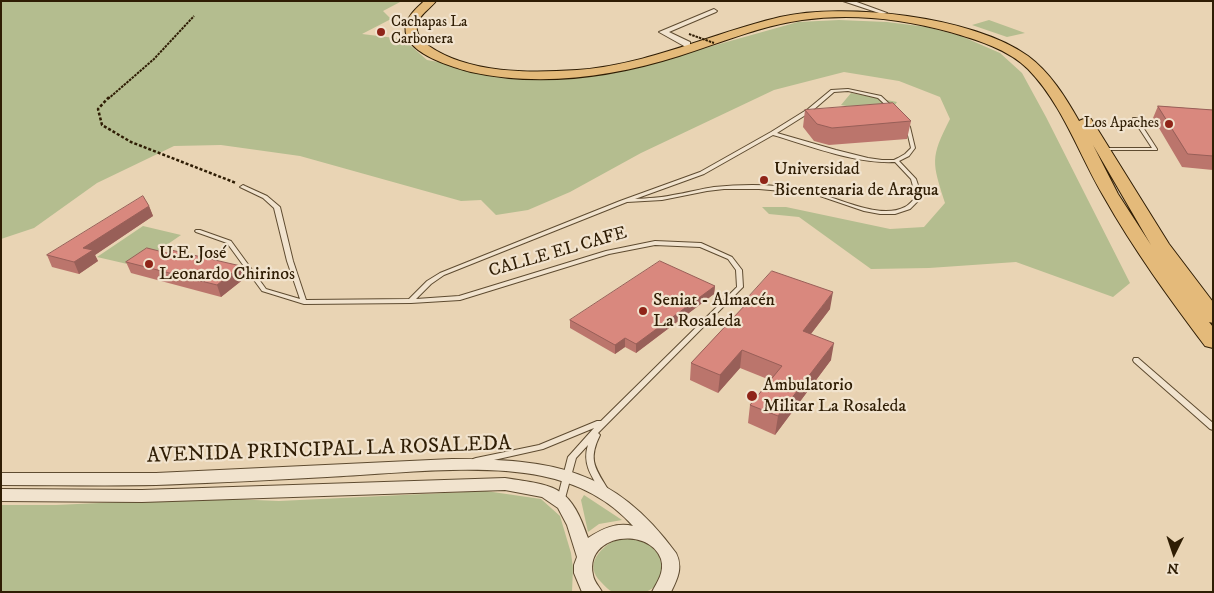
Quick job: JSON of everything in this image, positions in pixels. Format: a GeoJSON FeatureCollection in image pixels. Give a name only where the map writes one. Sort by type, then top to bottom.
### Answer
{"type":"FeatureCollection","features":[{"type":"Feature","properties":{"kind":"main road"},"geometry":{"type":"LineString","coordinates":[[431,1],[422,7],[410,20],[410,28],[416,41],[428,52],[455,64],[504,72],[539,74],[608,70],[647,62],[779,21],[817,15],[855,15],[912,21],[954,30],[1010,50],[1029,62],[1056,94],[1111,195],[1159,272],[1213,342]]}},
{"type":"Feature","properties":{"kind":"main road"},"geometry":{"type":"LineString","coordinates":[[443,1],[431,10],[423,28],[434,45],[455,56],[492,65],[544,70],[599,66],[641,58],[688,39],[773,17],[829,11],[884,13],[918,17],[963,27],[1004,41],[1033,56],[1054,76],[1103,149],[1161,246],[1213,317]]}},
{"type":"Feature","properties":{"kind":"street"},"geometry":{"type":"LineString","coordinates":[[846,1],[884,13]]}},
{"type":"Feature","properties":{"kind":"street"},"geometry":{"type":"LineString","coordinates":[[688,39],[663,32],[714,11]]}},
{"type":"Feature","properties":{"kind":"street","name":"AVENIDA PRINCIPAL LA ROSALEDA"},"geometry":{"type":"LineString","coordinates":[[1,479],[156,479],[500,465],[567,474],[577,478],[608,494],[622,504],[662,546]]}},
{"type":"Feature","properties":{"kind":"street","name":"AVENIDA PRINCIPAL LA ROSALEDA"},"geometry":{"type":"LineString","coordinates":[[1,495],[142,496],[505,484],[536,489],[561,500]]}},
{"type":"Feature","properties":{"kind":"street"},"geometry":{"type":"LineString","coordinates":[[561,500],[576,527],[585,555]]}},
{"type":"Feature","properties":{"kind":"street"},"geometry":{"type":"LineString","coordinates":[[590,591],[582,568],[585,555],[596,540],[618,532],[630,531],[654,539],[662,546],[671,565],[667,585],[661,592]]}},
{"type":"Feature","properties":{"kind":"lane"},"geometry":{"type":"LineString","coordinates":[[411,301],[421,288],[434,278],[622,202],[702,173],[810,110],[833,91],[848,90],[879,97],[896,112]]}},
{"type":"Feature","properties":{"kind":"lane"},"geometry":{"type":"LineString","coordinates":[[773,133],[878,161],[896,161],[908,156],[913,148],[908,127],[902,119]]}},
{"type":"Feature","properties":{"kind":"lane"},"geometry":{"type":"LineString","coordinates":[[1103,149],[1155,149],[1134,119]]}},
{"type":"Feature","properties":{"kind":"lane"},"geometry":{"type":"LineString","coordinates":[[622,202],[669,198],[713,189],[779,189],[806,191],[872,212],[889,212],[913,205],[919,197],[913,179],[896,161]]}},
{"type":"Feature","properties":{"kind":"lane"},"geometry":{"type":"LineString","coordinates":[[243,187],[265,197],[277,207],[290,262],[304,302]]}},
{"type":"Feature","properties":{"kind":"lane","name":"CALLE EL CAFE"},"geometry":{"type":"LineString","coordinates":[[198,231],[229,242],[264,290],[304,302],[411,301],[460,298],[608,252],[647,244],[676,243],[701,245],[730,258],[739,270],[740,287],[604,422]]}},
{"type":"Feature","properties":{"kind":"lane"},"geometry":{"type":"LineString","coordinates":[[1136,360],[1213,427]]}},
{"type":"Feature","properties":{"kind":"lane"},"geometry":{"type":"LineString","coordinates":[[452,466],[540,448],[604,422]]}},
{"type":"Feature","properties":{"kind":"lane"},"geometry":{"type":"LineString","coordinates":[[561,500],[572,457],[604,422]]}},
{"type":"Feature","properties":{"kind":"lane"},"geometry":{"type":"LineString","coordinates":[[604,422],[589,447],[588,458],[593,472],[608,494]]}},
{"type":"Feature","properties":{"kind":"path"},"geometry":{"type":"LineString","coordinates":[[194,16],[167,46],[112,92],[98,109],[102,125],[131,142],[243,187]]}},
{"type":"Feature","properties":{"kind":"path"},"geometry":{"type":"LineString","coordinates":[[688,39],[714,43]]}},
{"type":"Feature","properties":{"kind":"green space"},"geometry":{"type":"Polygon","coordinates":[[[1,1],[402,1],[383,11],[391,19],[362,34],[403,39],[427,60],[506,74],[565,75],[622,68],[698,50],[798,22],[839,20],[887,22],[927,27],[961,36],[1000,53],[1022,73],[1130,283],[1113,297],[1016,262],[929,268],[871,269],[799,217],[769,214],[762,207],[786,207],[890,229],[924,227],[945,203],[937,178],[935,160],[939,143],[950,119],[940,97],[899,81],[844,72],[774,90],[641,153],[570,192],[528,210],[496,215],[481,200],[461,201],[300,156],[221,145],[174,146],[97,183],[34,228],[1,239],[1,1]]]}},
{"type":"Feature","properties":{"kind":"green space"},"geometry":{"type":"Polygon","coordinates":[[[989,20],[1025,33],[1007,37],[972,25],[989,20]]]}},
{"type":"Feature","properties":{"kind":"green space"},"geometry":{"type":"Polygon","coordinates":[[[851,93],[897,102],[889,114],[841,105],[851,93]]]}},
{"type":"Feature","properties":{"kind":"green space"},"geometry":{"type":"Polygon","coordinates":[[[143,226],[181,235],[136,266],[97,257],[143,226]]]}},
{"type":"Feature","properties":{"kind":"green space"},"geometry":{"type":"Polygon","coordinates":[[[486,491],[541,499],[560,516],[571,553],[573,568],[572,592],[1,592],[1,505],[56,505],[206,498],[279,501],[486,491]]]}},
{"type":"Feature","properties":{"kind":"green space"},"geometry":{"type":"Polygon","coordinates":[[[584,495],[622,520],[599,524],[588,532],[581,500],[584,495]]]}},
{"type":"Feature","properties":{"kind":"green space"},"geometry":{"type":"Polygon","coordinates":[[[618,539],[641,541],[655,550],[659,556],[662,570],[657,583],[652,588],[645,592],[613,592],[596,576],[594,563],[596,557],[606,546],[618,539]]]}},
{"type":"Feature","properties":{"kind":"building"},"geometry":{"type":"Polygon","coordinates":[[[893,103],[911,121],[832,128],[817,124],[805,110],[893,103]]]}},
{"type":"Feature","properties":{"kind":"building"},"geometry":{"type":"Polygon","coordinates":[[[1158,106],[1213,110],[1213,156],[1188,154],[1158,106]]]}},
{"type":"Feature","properties":{"kind":"building"},"geometry":{"type":"Polygon","coordinates":[[[143,196],[149,206],[83,248],[93,250],[74,262],[47,255],[143,196]]]}},
{"type":"Feature","properties":{"kind":"building"},"geometry":{"type":"Polygon","coordinates":[[[147,248],[167,253],[171,250],[241,266],[217,285],[126,262],[147,248]]]}},
{"type":"Feature","properties":{"kind":"building","name":"Seniat - Almacén La Rosaleda"},"geometry":{"type":"Polygon","coordinates":[[[660,261],[715,286],[636,344],[625,338],[615,345],[570,320],[660,261]]]}},
{"type":"Feature","properties":{"kind":"building"},"geometry":{"type":"Polygon","coordinates":[[[772,271],[833,292],[803,331],[834,343],[778,416],[750,405],[782,366],[742,350],[720,375],[691,363],[747,303],[744,302],[772,271]]]}},
{"type":"Feature","properties":{"kind":"place","name":"Cachapas La Carbonera"},"geometry":{"type":"Point","coordinates":[381,32]}},
{"type":"Feature","properties":{"kind":"place","name":"Los Apaches"},"geometry":{"type":"Point","coordinates":[1169,124]}},
{"type":"Feature","properties":{"kind":"place","name":"Universidad Bicentenaria de Aragua"},"geometry":{"type":"Point","coordinates":[764,180]}},
{"type":"Feature","properties":{"kind":"place","name":"U.E. José Leonardo Chirinos"},"geometry":{"type":"Point","coordinates":[149,264]}},
{"type":"Feature","properties":{"kind":"place","name":"Seniat - Almacén La Rosaleda"},"geometry":{"type":"Point","coordinates":[643,311]}},
{"type":"Feature","properties":{"kind":"place","name":"Ambulatorio Militar La Rosaleda"},"geometry":{"type":"Point","coordinates":[752,396]}}]}
